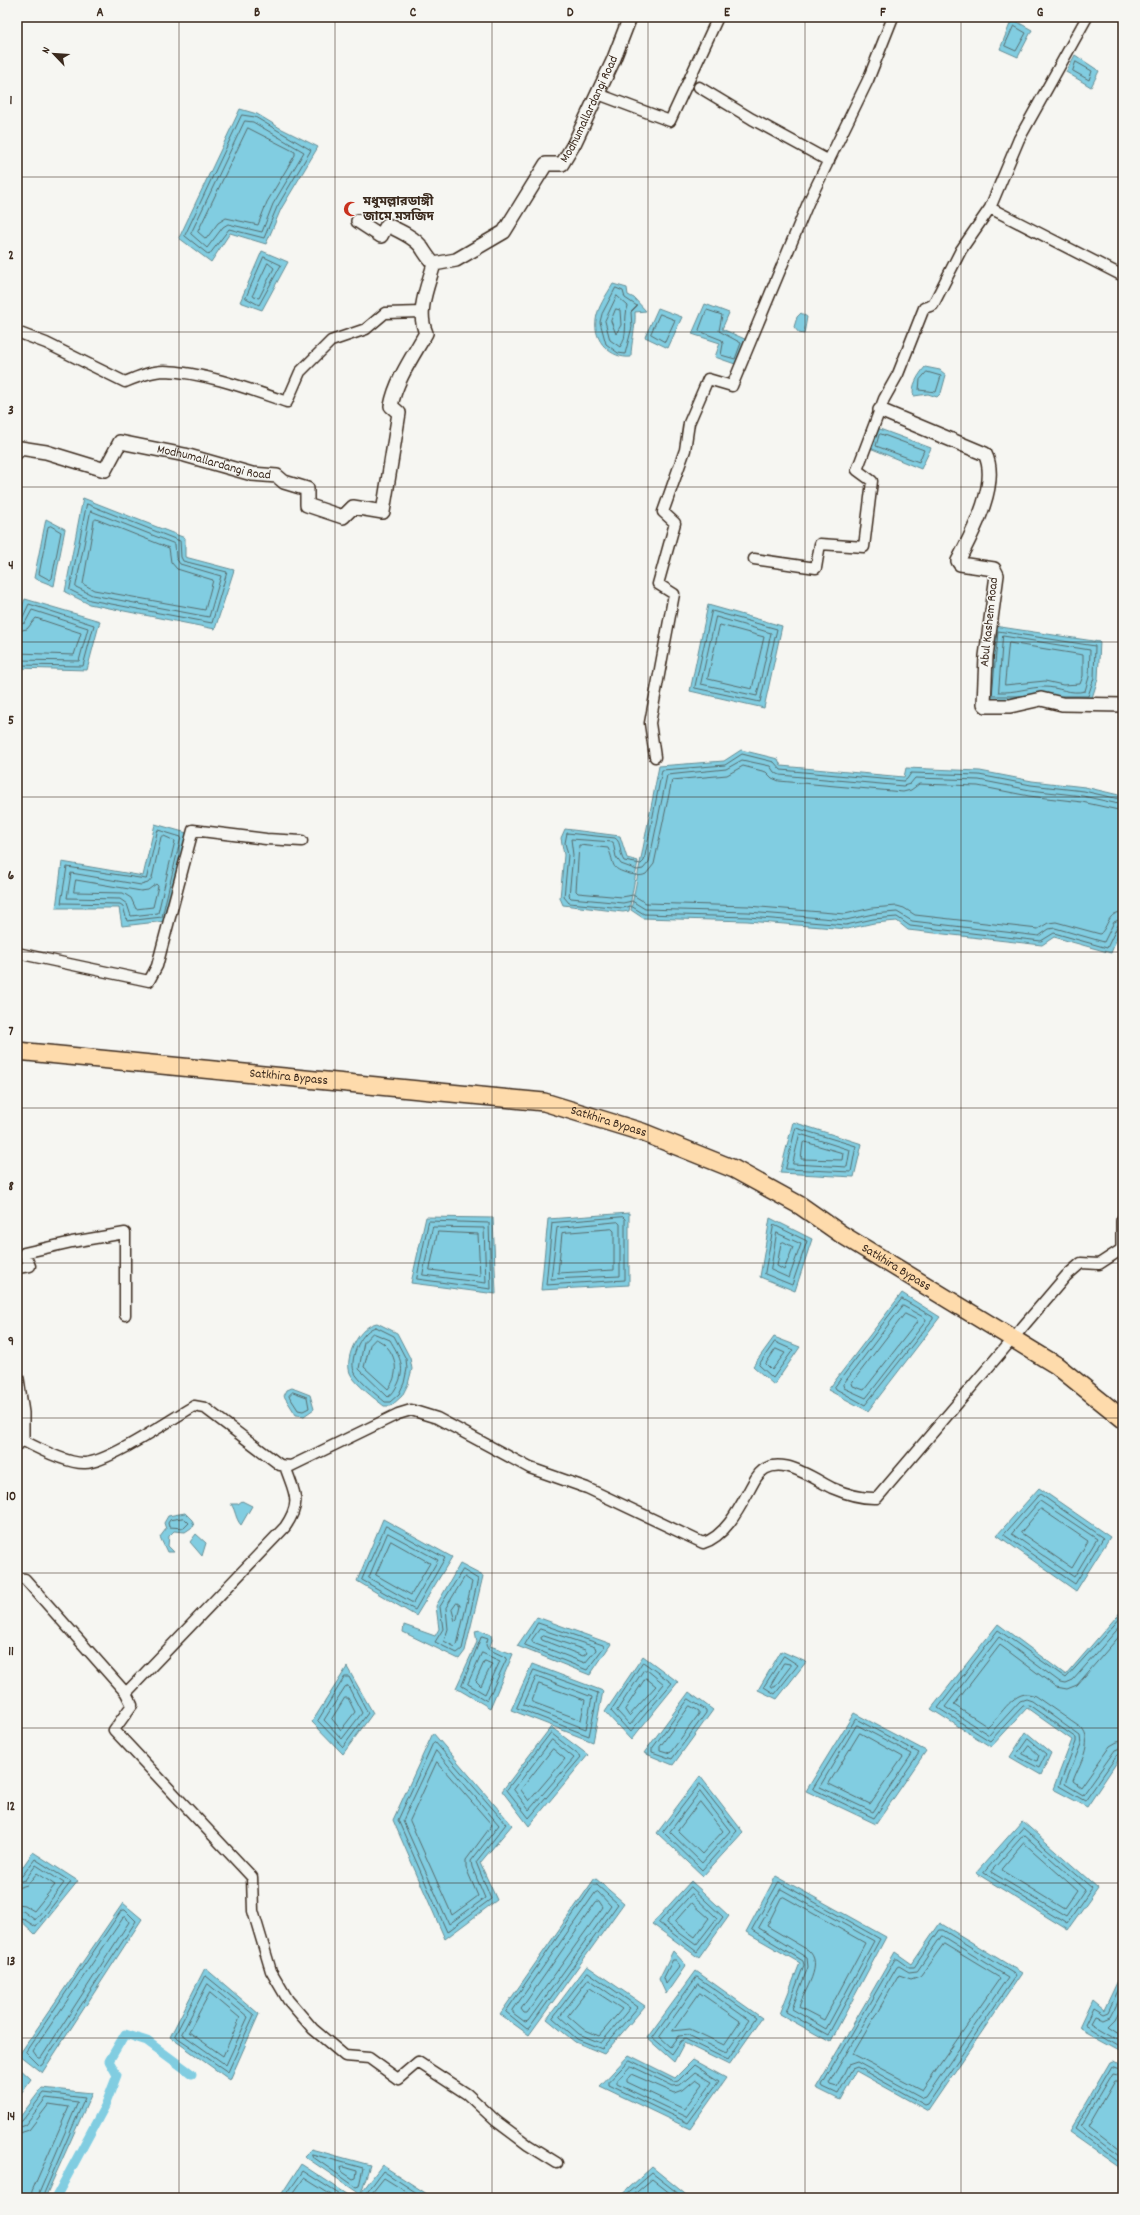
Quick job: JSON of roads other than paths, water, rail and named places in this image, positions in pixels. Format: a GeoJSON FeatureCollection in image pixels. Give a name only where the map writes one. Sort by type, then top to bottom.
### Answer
{"type":"FeatureCollection","features":[{"type":"Feature","properties":{"kind":"highway","name":"Satkhira Bypass"},"geometry":{"type":"LineString","coordinates":[[17,1051],[544,1102],[642,1132],[734,1169],[801,1206],[841,1234],[1011,1340],[1056,1365],[1123,1419]]}},
{"type":"Feature","properties":{"kind":"street","name":"Modhumallardangi Road"},"geometry":{"type":"LineString","coordinates":[[17,452],[20,448],[46,452],[105,470],[120,442],[185,455],[252,474],[277,476],[284,482],[307,489],[307,505],[343,517],[353,507],[383,512],[399,413],[391,406],[393,396],[426,333],[423,327],[422,312],[434,264],[456,260],[504,232],[546,164],[562,164],[574,144],[630,17]]}},
{"type":"Feature","properties":{"kind":"street"},"geometry":{"type":"LineString","coordinates":[[604,78],[598,94],[670,121],[718,17]]}},
{"type":"Feature","properties":{"kind":"street"},"geometry":{"type":"LineString","coordinates":[[655,757],[650,723],[674,594],[658,584],[674,523],[664,512],[685,450],[689,423],[708,379],[732,386],[808,203],[868,80],[893,17]]}},
{"type":"Feature","properties":{"kind":"street"},"geometry":{"type":"LineString","coordinates":[[754,559],[816,568],[820,544],[864,547],[872,481],[857,470],[880,410],[898,374],[924,308],[933,305],[961,250],[990,208],[1019,139],[1087,17]]}},
{"type":"Feature","properties":{"kind":"street"},"geometry":{"type":"LineString","coordinates":[[700,88],[752,119],[829,161]]}},
{"type":"Feature","properties":{"kind":"street"},"geometry":{"type":"LineString","coordinates":[[990,208],[1123,276]]}},
{"type":"Feature","properties":{"kind":"street"},"geometry":{"type":"LineString","coordinates":[[358,221],[381,236],[387,225],[400,231],[422,247],[426,256],[434,264]]}},
{"type":"Feature","properties":{"kind":"street"},"geometry":{"type":"LineString","coordinates":[[17,332],[46,344],[125,382],[163,371],[196,376],[244,387],[287,402],[300,372],[330,341],[366,329],[385,313],[422,312]]}},
{"type":"Feature","properties":{"kind":"street","name":"Abul Kashem Road"},"geometry":{"type":"LineString","coordinates":[[880,410],[985,454],[989,462],[991,477],[975,530],[958,561],[960,564],[994,569],[997,575],[986,656],[984,704],[986,706],[1010,706],[1041,699],[1062,704],[1123,705]]}},
{"type":"Feature","properties":{"kind":"street"},"geometry":{"type":"LineString","coordinates":[[17,953],[149,980],[157,966],[193,830],[266,839],[302,841]]}},
{"type":"Feature","properties":{"kind":"street"},"geometry":{"type":"LineString","coordinates":[[17,1379],[22,1413],[20,1442],[63,1458],[85,1463],[108,1456],[194,1406],[199,1406],[205,1408],[267,1456],[285,1466],[290,1466],[405,1411],[417,1411],[437,1418],[530,1468],[586,1488],[703,1543],[714,1540],[727,1525],[759,1473],[775,1466],[792,1468],[833,1488],[862,1498],[876,1498],[1066,1276],[1081,1262],[1099,1264],[1122,1251],[1123,1221]]}},
{"type":"Feature","properties":{"kind":"street"},"geometry":{"type":"LineString","coordinates":[[17,1268],[30,1266],[24,1253],[72,1242],[125,1233],[125,1315]]}},
{"type":"Feature","properties":{"kind":"street"},"geometry":{"type":"LineString","coordinates":[[126,1693],[289,1520],[297,1503],[285,1466]]}},
{"type":"Feature","properties":{"kind":"street"},"geometry":{"type":"LineString","coordinates":[[17,1578],[26,1579],[126,1693],[132,1705],[114,1730],[252,1877],[253,1911],[271,1971],[288,2000],[313,2029],[345,2056],[369,2058],[398,2079],[418,2062],[467,2094],[503,2126],[557,2163]]}},
{"type":"Feature","properties":{"kind":"water"},"geometry":{"type":"Polygon","coordinates":[[[1012,19],[1032,30],[1018,57],[1000,49],[1012,19]]]}},
{"type":"Feature","properties":{"kind":"water"},"geometry":{"type":"Polygon","coordinates":[[[1075,55],[1099,71],[1091,87],[1066,72],[1075,55]]]}},
{"type":"Feature","properties":{"kind":"water"},"geometry":{"type":"Polygon","coordinates":[[[240,109],[257,114],[280,128],[318,147],[281,209],[266,244],[230,233],[211,262],[179,238],[240,109]]]}},
{"type":"Feature","properties":{"kind":"water"},"geometry":{"type":"Polygon","coordinates":[[[262,251],[288,262],[262,310],[240,302],[262,251]]]}},
{"type":"Feature","properties":{"kind":"water"},"geometry":{"type":"Polygon","coordinates":[[[613,284],[627,288],[628,295],[634,298],[646,311],[635,312],[631,357],[624,357],[610,352],[600,341],[597,335],[596,320],[598,311],[613,284]]]}},
{"type":"Feature","properties":{"kind":"water"},"geometry":{"type":"Polygon","coordinates":[[[705,304],[729,313],[722,329],[747,340],[738,365],[715,357],[720,343],[692,334],[705,304]]]}},
{"type":"Feature","properties":{"kind":"water"},"geometry":{"type":"Polygon","coordinates":[[[658,308],[682,317],[668,348],[645,337],[658,308]]]}},
{"type":"Feature","properties":{"kind":"water"},"geometry":{"type":"Polygon","coordinates":[[[801,313],[807,317],[804,334],[799,333],[794,327],[797,317],[801,313]]]}},
{"type":"Feature","properties":{"kind":"water"},"geometry":{"type":"Polygon","coordinates":[[[925,367],[940,370],[946,375],[941,393],[937,397],[928,394],[914,396],[914,385],[925,367]]]}},
{"type":"Feature","properties":{"kind":"water"},"geometry":{"type":"Polygon","coordinates":[[[877,428],[931,448],[921,469],[870,448],[877,428]]]}},
{"type":"Feature","properties":{"kind":"water"},"geometry":{"type":"Polygon","coordinates":[[[83,498],[185,538],[185,557],[234,570],[215,629],[89,604],[65,592],[83,498]]]}},
{"type":"Feature","properties":{"kind":"water"},"geometry":{"type":"Polygon","coordinates":[[[46,519],[65,529],[54,586],[34,578],[46,519]]]}},
{"type":"Feature","properties":{"kind":"water"},"geometry":{"type":"Polygon","coordinates":[[[25,599],[100,621],[87,670],[17,668],[17,621],[25,599]]]}},
{"type":"Feature","properties":{"kind":"water"},"geometry":{"type":"Polygon","coordinates":[[[708,605],[782,626],[764,708],[690,691],[708,605]]]}},
{"type":"Feature","properties":{"kind":"water"},"geometry":{"type":"Polygon","coordinates":[[[994,626],[1100,642],[1098,679],[1091,701],[988,701],[994,626]]]}},
{"type":"Feature","properties":{"kind":"water"},"geometry":{"type":"Polygon","coordinates":[[[741,750],[778,759],[781,766],[904,777],[906,768],[980,771],[1032,781],[1085,787],[1123,796],[1123,923],[1111,953],[1054,937],[1042,945],[908,930],[897,921],[874,923],[847,929],[747,921],[643,918],[631,910],[659,766],[724,761],[741,750]]]}},
{"type":"Feature","properties":{"kind":"water"},"geometry":{"type":"Polygon","coordinates":[[[155,824],[187,833],[166,921],[122,926],[119,908],[56,908],[62,862],[143,876],[155,824]]]}},
{"type":"Feature","properties":{"kind":"water"},"geometry":{"type":"Polygon","coordinates":[[[565,829],[620,836],[627,858],[638,861],[629,911],[623,912],[563,905],[560,898],[564,855],[561,838],[565,829]]]}},
{"type":"Feature","properties":{"kind":"water"},"geometry":{"type":"Polygon","coordinates":[[[793,1122],[862,1144],[854,1177],[780,1173],[793,1122]]]}},
{"type":"Feature","properties":{"kind":"water"},"geometry":{"type":"Polygon","coordinates":[[[629,1213],[629,1285],[541,1290],[548,1219],[629,1213]]]}},
{"type":"Feature","properties":{"kind":"water"},"geometry":{"type":"Polygon","coordinates":[[[426,1217],[493,1218],[496,1294],[411,1283],[426,1217]]]}},
{"type":"Feature","properties":{"kind":"water"},"geometry":{"type":"Polygon","coordinates":[[[770,1218],[812,1239],[795,1291],[760,1277],[770,1218]]]}},
{"type":"Feature","properties":{"kind":"water"},"geometry":{"type":"Polygon","coordinates":[[[902,1293],[940,1317],[868,1411],[828,1390],[902,1293]]]}},
{"type":"Feature","properties":{"kind":"water"},"geometry":{"type":"Polygon","coordinates":[[[377,1323],[397,1333],[410,1358],[412,1369],[408,1384],[402,1396],[391,1406],[384,1406],[370,1395],[360,1386],[350,1373],[349,1359],[354,1343],[364,1330],[370,1325],[377,1323]]]}},
{"type":"Feature","properties":{"kind":"water"},"geometry":{"type":"Polygon","coordinates":[[[774,1337],[800,1347],[774,1385],[753,1366],[774,1337]]]}},
{"type":"Feature","properties":{"kind":"water"},"geometry":{"type":"Polygon","coordinates":[[[292,1388],[310,1395],[314,1409],[304,1416],[296,1415],[284,1396],[287,1390],[292,1388]]]}},
{"type":"Feature","properties":{"kind":"water"},"geometry":{"type":"Polygon","coordinates":[[[1039,1488],[1110,1537],[1076,1591],[997,1535],[1039,1488]]]}},
{"type":"Feature","properties":{"kind":"water"},"geometry":{"type":"Polygon","coordinates":[[[242,1501],[252,1506],[241,1525],[231,1504],[238,1504],[242,1501]]]}},
{"type":"Feature","properties":{"kind":"water"},"geometry":{"type":"Polygon","coordinates":[[[185,1513],[192,1520],[194,1526],[185,1532],[174,1531],[169,1536],[168,1546],[174,1552],[167,1552],[160,1537],[166,1529],[164,1523],[168,1516],[185,1513]]]}},
{"type":"Feature","properties":{"kind":"water"},"geometry":{"type":"Polygon","coordinates":[[[383,1519],[452,1557],[416,1616],[357,1581],[383,1519]]]}},
{"type":"Feature","properties":{"kind":"water"},"geometry":{"type":"Polygon","coordinates":[[[196,1534],[206,1543],[202,1556],[190,1542],[196,1534]]]}},
{"type":"Feature","properties":{"kind":"water"},"geometry":{"type":"Polygon","coordinates":[[[460,1564],[483,1576],[465,1651],[459,1659],[403,1632],[404,1625],[435,1636],[439,1629],[436,1606],[460,1564]]]}},
{"type":"Feature","properties":{"kind":"water"},"geometry":{"type":"Polygon","coordinates":[[[1123,1609],[1123,1753],[1087,1807],[1053,1789],[1072,1740],[1027,1708],[991,1747],[931,1709],[998,1624],[1066,1675],[1123,1609]]]}},
{"type":"Feature","properties":{"kind":"water"},"geometry":{"type":"Polygon","coordinates":[[[537,1617],[611,1644],[590,1675],[517,1646],[537,1617]]]}},
{"type":"Feature","properties":{"kind":"water"},"geometry":{"type":"Polygon","coordinates":[[[480,1630],[491,1635],[492,1640],[490,1646],[513,1654],[490,1708],[456,1688],[477,1642],[475,1631],[480,1630]]]}},
{"type":"Feature","properties":{"kind":"water"},"geometry":{"type":"Polygon","coordinates":[[[781,1651],[806,1662],[777,1699],[758,1690],[781,1651]]]}},
{"type":"Feature","properties":{"kind":"water"},"geometry":{"type":"Polygon","coordinates":[[[643,1656],[678,1682],[631,1740],[605,1712],[643,1656]]]}},
{"type":"Feature","properties":{"kind":"water"},"geometry":{"type":"Polygon","coordinates":[[[532,1664],[603,1691],[593,1742],[511,1710],[532,1664]]]}},
{"type":"Feature","properties":{"kind":"water"},"geometry":{"type":"Polygon","coordinates":[[[347,1667],[373,1713],[343,1754],[312,1722],[347,1667]]]}},
{"type":"Feature","properties":{"kind":"water"},"geometry":{"type":"Polygon","coordinates":[[[689,1692],[713,1710],[673,1765],[644,1753],[689,1692]]]}},
{"type":"Feature","properties":{"kind":"water"},"geometry":{"type":"Polygon","coordinates":[[[854,1713],[926,1751],[876,1824],[806,1791],[854,1713]]]}},
{"type":"Feature","properties":{"kind":"water"},"geometry":{"type":"Polygon","coordinates":[[[551,1727],[588,1755],[529,1826],[502,1791],[551,1727]]]}},
{"type":"Feature","properties":{"kind":"water"},"geometry":{"type":"Polygon","coordinates":[[[1026,1732],[1051,1753],[1041,1775],[1010,1757],[1026,1732]]]}},
{"type":"Feature","properties":{"kind":"water"},"geometry":{"type":"Polygon","coordinates":[[[433,1733],[512,1825],[480,1863],[497,1900],[445,1939],[393,1820],[433,1733]]]}},
{"type":"Feature","properties":{"kind":"water"},"geometry":{"type":"Polygon","coordinates":[[[700,1776],[743,1832],[703,1876],[657,1833],[700,1776]]]}},
{"type":"Feature","properties":{"kind":"water"},"geometry":{"type":"Polygon","coordinates":[[[1022,1821],[1098,1888],[1068,1930],[976,1873],[1022,1821]]]}},
{"type":"Feature","properties":{"kind":"water"},"geometry":{"type":"Polygon","coordinates":[[[33,1852],[78,1881],[35,1934],[17,1917],[17,1875],[33,1852]]]}},
{"type":"Feature","properties":{"kind":"water"},"geometry":{"type":"Polygon","coordinates":[[[776,1876],[886,1937],[830,2042],[780,2014],[800,1963],[746,1932],[776,1876]]]}},
{"type":"Feature","properties":{"kind":"water"},"geometry":{"type":"Polygon","coordinates":[[[595,1878],[624,1903],[529,2035],[500,2014],[595,1878]]]}},
{"type":"Feature","properties":{"kind":"water"},"geometry":{"type":"Polygon","coordinates":[[[691,1881],[729,1916],[699,1958],[652,1924],[691,1881]]]}},
{"type":"Feature","properties":{"kind":"water"},"geometry":{"type":"Polygon","coordinates":[[[123,1903],[142,1919],[42,2073],[19,2055],[123,1903]]]}},
{"type":"Feature","properties":{"kind":"water"},"geometry":{"type":"Polygon","coordinates":[[[940,1923],[1022,1973],[928,2111],[856,2071],[840,2100],[816,2088],[895,1952],[912,1964],[940,1923]]]}},
{"type":"Feature","properties":{"kind":"water"},"geometry":{"type":"Polygon","coordinates":[[[673,1951],[686,1965],[666,1994],[659,1979],[673,1951]]]}},
{"type":"Feature","properties":{"kind":"water"},"geometry":{"type":"Polygon","coordinates":[[[587,1966],[645,2006],[604,2054],[575,2042],[547,2019],[587,1966]]]}},
{"type":"Feature","properties":{"kind":"water"},"geometry":{"type":"Polygon","coordinates":[[[205,1968],[259,2014],[230,2080],[170,2037],[205,1968]]]}},
{"type":"Feature","properties":{"kind":"water"},"geometry":{"type":"Polygon","coordinates":[[[696,1971],[762,2018],[729,2065],[684,2043],[674,2062],[647,2038],[696,1971]]]}},
{"type":"Feature","properties":{"kind":"water"},"geometry":{"type":"Polygon","coordinates":[[[1122,1972],[1123,2052],[1079,2028],[1092,2000],[1104,2010],[1122,1972]]]}},
{"type":"Feature","properties":{"kind":"water"},"geometry":{"type":"Polygon","coordinates":[[[629,2055],[675,2078],[693,2060],[726,2078],[690,2129],[600,2086],[629,2055]]]}},
{"type":"Feature","properties":{"kind":"water"},"geometry":{"type":"Polygon","coordinates":[[[1114,2061],[1123,2067],[1123,2170],[1069,2132],[1110,2062],[1114,2061]]]}},
{"type":"Feature","properties":{"kind":"water"},"geometry":{"type":"Polygon","coordinates":[[[17,2066],[31,2079],[17,2099],[17,2066]]]}},
{"type":"Feature","properties":{"kind":"water"},"geometry":{"type":"Polygon","coordinates":[[[42,2088],[92,2093],[45,2198],[17,2198],[17,2121],[42,2088]]]}},
{"type":"Feature","properties":{"kind":"water"},"geometry":{"type":"Polygon","coordinates":[[[311,2149],[370,2165],[361,2193],[382,2165],[427,2194],[424,2198],[358,2198],[360,2194],[304,2156],[311,2149]]]}},
{"type":"Feature","properties":{"kind":"water"},"geometry":{"type":"Polygon","coordinates":[[[301,2164],[353,2198],[279,2198],[301,2164]]]}},
{"type":"Feature","properties":{"kind":"water"},"geometry":{"type":"Polygon","coordinates":[[[652,2167],[690,2198],[618,2198],[652,2167]]]}},
{"type":"Feature","properties":{"kind":"waterway"},"geometry":{"type":"LineString","coordinates":[[56,2197],[105,2106],[117,2075],[109,2061],[125,2034],[147,2041],[192,2074]]}},
{"type":"Feature","properties":{"kind":"place","name":"মধুমল্লারডাঙ্গী জামে মসজিদ"},"geometry":{"type":"Point","coordinates":[351,209]}}]}
